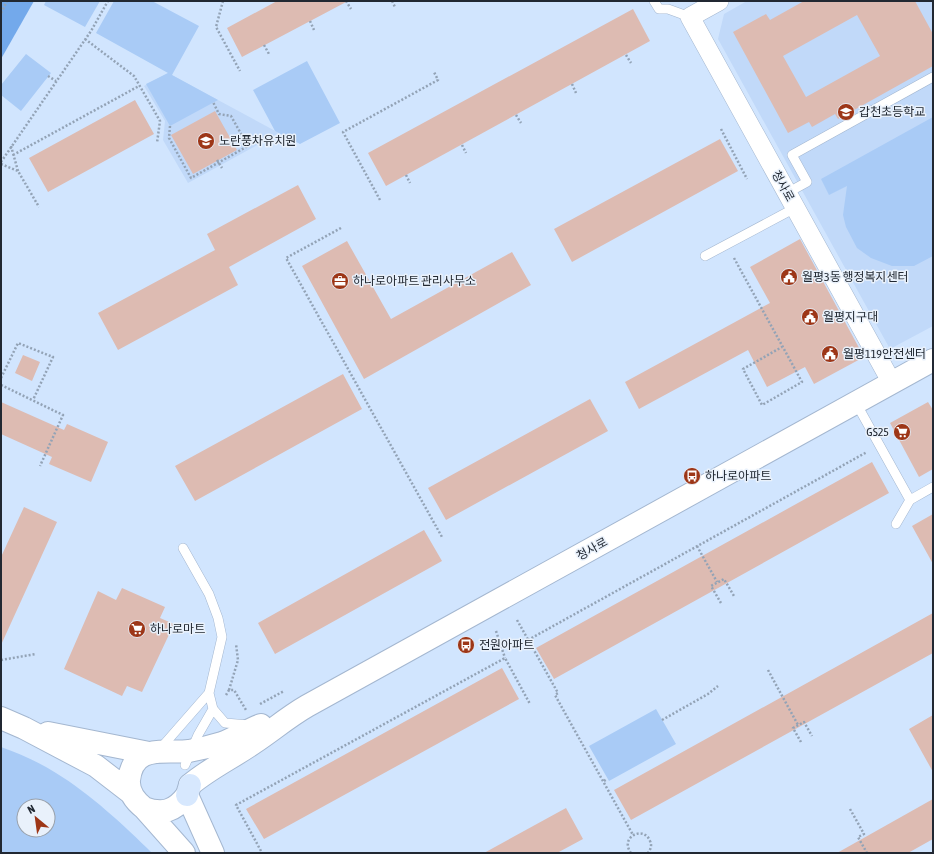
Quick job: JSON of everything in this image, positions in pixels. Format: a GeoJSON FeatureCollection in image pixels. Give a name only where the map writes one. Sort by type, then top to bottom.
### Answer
{"type":"FeatureCollection","features":[{"type":"Feature","properties":{"kind":"street"},"geometry":{"type":"LineString","coordinates":[[690,17],[719,1]]}},
{"type":"Feature","properties":{"kind":"street","name":"청사로"},"geometry":{"type":"LineString","coordinates":[[690,17],[892,383]]}},
{"type":"Feature","properties":{"kind":"street","name":"청사로"},"geometry":{"type":"LineString","coordinates":[[292,715],[363,674],[933,360]]}},
{"type":"Feature","properties":{"kind":"street"},"geometry":{"type":"LineString","coordinates":[[184,853],[138,801],[129,784],[132,769],[140,757],[176,764],[222,743],[257,713],[292,715]]}},
{"type":"Feature","properties":{"kind":"street"},"geometry":{"type":"LineString","coordinates":[[24,728],[176,764],[204,774],[255,742],[292,715]]}},
{"type":"Feature","properties":{"kind":"street"},"geometry":{"type":"LineString","coordinates":[[1,718],[24,728],[96,766],[153,812],[163,812],[173,809],[181,803],[176,764]]}},
{"type":"Feature","properties":{"kind":"street"},"geometry":{"type":"LineString","coordinates":[[176,764],[213,853]]}},
{"type":"Feature","properties":{"kind":"lane"},"geometry":{"type":"LineString","coordinates":[[654,1],[659,9],[668,9],[690,17]]}},
{"type":"Feature","properties":{"kind":"lane"},"geometry":{"type":"LineString","coordinates":[[705,256],[791,200],[807,182],[792,155],[933,77]]}},
{"type":"Feature","properties":{"kind":"lane"},"geometry":{"type":"LineString","coordinates":[[856,403],[910,500]]}},
{"type":"Feature","properties":{"kind":"lane"},"geometry":{"type":"LineString","coordinates":[[896,524],[910,500],[933,487]]}},
{"type":"Feature","properties":{"kind":"lane"},"geometry":{"type":"LineString","coordinates":[[176,764],[212,688],[222,637],[218,618],[209,594],[183,548]]}},
{"type":"Feature","properties":{"kind":"lane"},"geometry":{"type":"LineString","coordinates":[[209,693],[213,709],[225,723],[257,713]]}},
{"type":"Feature","properties":{"kind":"lane"},"geometry":{"type":"LineString","coordinates":[[176,764],[213,709]]}},
{"type":"Feature","properties":{"kind":"path"},"geometry":{"type":"LineString","coordinates":[[1,13],[7,1]]}},
{"type":"Feature","properties":{"kind":"path"},"geometry":{"type":"LineString","coordinates":[[18,171],[1,163],[11,146],[91,31],[108,1]]}},
{"type":"Feature","properties":{"kind":"path"},"geometry":{"type":"LineString","coordinates":[[224,1],[216,27],[240,71]]}},
{"type":"Feature","properties":{"kind":"path"},"geometry":{"type":"LineString","coordinates":[[346,1],[351,10]]}},
{"type":"Feature","properties":{"kind":"path"},"geometry":{"type":"LineString","coordinates":[[392,1],[395,8]]}},
{"type":"Feature","properties":{"kind":"path"},"geometry":{"type":"LineString","coordinates":[[310,21],[314,30]]}},
{"type":"Feature","properties":{"kind":"path"},"geometry":{"type":"LineString","coordinates":[[85,39],[134,76],[160,121],[157,143]]}},
{"type":"Feature","properties":{"kind":"path"},"geometry":{"type":"LineString","coordinates":[[264,45],[269,54]]}},
{"type":"Feature","properties":{"kind":"path"},"geometry":{"type":"LineString","coordinates":[[626,55],[631,63]]}},
{"type":"Feature","properties":{"kind":"path"},"geometry":{"type":"LineString","coordinates":[[380,200],[343,132],[438,80],[434,72]]}},
{"type":"Feature","properties":{"kind":"path"},"geometry":{"type":"LineString","coordinates":[[48,76],[56,82]]}},
{"type":"Feature","properties":{"kind":"path"},"geometry":{"type":"LineString","coordinates":[[572,84],[576,93]]}},
{"type":"Feature","properties":{"kind":"path"},"geometry":{"type":"LineString","coordinates":[[13,155],[139,86]]}},
{"type":"Feature","properties":{"kind":"path"},"geometry":{"type":"LineString","coordinates":[[170,126],[169,138],[191,178],[248,146],[231,116],[219,114],[213,102]]}},
{"type":"Feature","properties":{"kind":"path"},"geometry":{"type":"LineString","coordinates":[[516,115],[521,123]]}},
{"type":"Feature","properties":{"kind":"path"},"geometry":{"type":"LineString","coordinates":[[720,129],[747,179]]}},
{"type":"Feature","properties":{"kind":"path"},"geometry":{"type":"LineString","coordinates":[[462,145],[466,153]]}},
{"type":"Feature","properties":{"kind":"path"},"geometry":{"type":"LineString","coordinates":[[11,146],[18,171],[39,207]]}},
{"type":"Feature","properties":{"kind":"path"},"geometry":{"type":"LineString","coordinates":[[218,162],[222,168]]}},
{"type":"Feature","properties":{"kind":"path"},"geometry":{"type":"LineString","coordinates":[[406,175],[410,183]]}},
{"type":"Feature","properties":{"kind":"path"},"geometry":{"type":"LineString","coordinates":[[340,228],[286,258],[442,537]]}},
{"type":"Feature","properties":{"kind":"path"},"geometry":{"type":"LineString","coordinates":[[734,258],[802,382],[762,404],[743,369],[782,347]]}},
{"type":"Feature","properties":{"kind":"path"},"geometry":{"type":"LineString","coordinates":[[1,378],[18,343],[53,357],[33,400]]}},
{"type":"Feature","properties":{"kind":"path"},"geometry":{"type":"LineString","coordinates":[[1,386],[63,415],[40,466]]}},
{"type":"Feature","properties":{"kind":"path"},"geometry":{"type":"LineString","coordinates":[[528,640],[871,450]]}},
{"type":"Feature","properties":{"kind":"path"},"geometry":{"type":"LineString","coordinates":[[697,546],[718,582]]}},
{"type":"Feature","properties":{"kind":"path"},"geometry":{"type":"LineString","coordinates":[[721,603],[711,586],[718,582],[724,579],[734,596]]}},
{"type":"Feature","properties":{"kind":"path"},"geometry":{"type":"LineString","coordinates":[[517,620],[558,693],[555,695],[633,835]]}},
{"type":"Feature","properties":{"kind":"path"},"geometry":{"type":"LineString","coordinates":[[496,631],[505,658],[530,704]]}},
{"type":"Feature","properties":{"kind":"path"},"geometry":{"type":"LineString","coordinates":[[226,695],[229,690],[238,660],[236,643]]}},
{"type":"Feature","properties":{"kind":"path"},"geometry":{"type":"LineString","coordinates":[[1,660],[36,654]]}},
{"type":"Feature","properties":{"kind":"path"},"geometry":{"type":"LineString","coordinates":[[261,851],[236,805],[505,658]]}},
{"type":"Feature","properties":{"kind":"path"},"geometry":{"type":"LineString","coordinates":[[768,670],[798,725]]}},
{"type":"Feature","properties":{"kind":"path"},"geometry":{"type":"LineString","coordinates":[[662,720],[708,694],[718,686]]}},
{"type":"Feature","properties":{"kind":"path"},"geometry":{"type":"LineString","coordinates":[[229,690],[234,690],[246,712],[257,713],[284,691]]}},
{"type":"Feature","properties":{"kind":"path"},"geometry":{"type":"LineString","coordinates":[[801,742],[792,728],[804,722],[812,736]]}},
{"type":"Feature","properties":{"kind":"path"},"geometry":{"type":"LineString","coordinates":[[850,810],[864,834],[858,837],[867,853]]}},
{"type":"Feature","properties":{"kind":"path"},"geometry":{"type":"LineString","coordinates":[[630,853],[627,845],[629,839],[633,835],[639,833],[646,835],[650,839],[651,845],[648,853]]}},
{"type":"Feature","properties":{"kind":"shaded area"},"geometry":{"type":"Polygon","coordinates":[[[1,1],[34,1],[1,59],[1,1]]]}},
{"type":"Feature","properties":{"kind":"shaded area"},"geometry":{"type":"Polygon","coordinates":[[[46,1],[100,1],[85,27],[44,5],[46,1]]]}},
{"type":"Feature","properties":{"kind":"shaded area"},"geometry":{"type":"Polygon","coordinates":[[[114,1],[152,1],[199,26],[172,75],[218,100],[170,126],[146,84],[168,73],[96,33],[114,1]]]}},
{"type":"Feature","properties":{"kind":"shaded area","name":"갑천초등학교"},"geometry":{"type":"Polygon","coordinates":[[[747,1],[933,1],[933,326],[890,349],[718,39],[724,14],[747,1]]]}},
{"type":"Feature","properties":{"kind":"shaded area"},"geometry":{"type":"Polygon","coordinates":[[[26,54],[51,73],[21,111],[1,95],[1,85],[26,54]]]}},
{"type":"Feature","properties":{"kind":"shaded area"},"geometry":{"type":"Polygon","coordinates":[[[307,61],[340,123],[300,144],[275,131],[253,90],[307,61]]]}},
{"type":"Feature","properties":{"kind":"shaded area"},"geometry":{"type":"Polygon","coordinates":[[[168,73],[279,133],[188,183],[163,140],[165,121],[144,86],[168,73]]]}},
{"type":"Feature","properties":{"kind":"shaded area"},"geometry":{"type":"Polygon","coordinates":[[[933,117],[933,256],[914,266],[892,266],[871,258],[857,248],[846,227],[843,215],[847,186],[829,195],[821,179],[933,117]]]}},
{"type":"Feature","properties":{"kind":"shaded area"},"geometry":{"type":"Polygon","coordinates":[[[656,709],[676,744],[609,781],[589,746],[656,709]]]}},
{"type":"Feature","properties":{"kind":"shaded area"},"geometry":{"type":"Polygon","coordinates":[[[1,747],[22,755],[50,769],[81,790],[106,810],[152,853],[1,853],[1,747]]]}},
{"type":"Feature","properties":{"kind":"building"},"geometry":{"type":"Polygon","coordinates":[[[277,1],[348,1],[242,57],[227,28],[277,1]]]}},
{"type":"Feature","properties":{"kind":"building"},"geometry":{"type":"Polygon","coordinates":[[[804,1],[915,1],[933,34],[933,66],[838,119],[835,114],[812,127],[809,122],[788,133],[733,32],[766,14],[770,20],[804,1]],[[857,15],[783,56],[806,97],[880,56],[857,15]]]}},
{"type":"Feature","properties":{"kind":"building"},"geometry":{"type":"Polygon","coordinates":[[[633,9],[650,41],[386,186],[368,153],[633,9]]]}},
{"type":"Feature","properties":{"kind":"building"},"geometry":{"type":"Polygon","coordinates":[[[135,100],[154,134],[48,192],[29,158],[135,100]]]}},
{"type":"Feature","properties":{"kind":"building"},"geometry":{"type":"Polygon","coordinates":[[[215,111],[237,150],[193,174],[171,135],[215,111]]]}},
{"type":"Feature","properties":{"kind":"building"},"geometry":{"type":"Polygon","coordinates":[[[720,139],[738,171],[572,262],[554,229],[720,139]]]}},
{"type":"Feature","properties":{"kind":"building"},"geometry":{"type":"Polygon","coordinates":[[[298,185],[316,219],[229,267],[238,285],[118,350],[98,313],[215,250],[207,234],[298,185]]]}},
{"type":"Feature","properties":{"kind":"building"},"geometry":{"type":"Polygon","coordinates":[[[800,239],[864,357],[814,384],[805,367],[767,387],[748,350],[639,409],[625,382],[770,303],[750,267],[800,239]]]}},
{"type":"Feature","properties":{"kind":"building"},"geometry":{"type":"Polygon","coordinates":[[[347,241],[391,319],[512,252],[531,285],[364,379],[302,266],[347,241]]]}},
{"type":"Feature","properties":{"kind":"building"},"geometry":{"type":"Polygon","coordinates":[[[23,355],[40,362],[32,381],[15,373],[23,355]]]}},
{"type":"Feature","properties":{"kind":"building"},"geometry":{"type":"Polygon","coordinates":[[[343,374],[362,409],[195,501],[175,466],[343,374]]]}},
{"type":"Feature","properties":{"kind":"building"},"geometry":{"type":"Polygon","coordinates":[[[590,399],[608,431],[446,520],[428,488],[590,399]]]}},
{"type":"Feature","properties":{"kind":"building"},"geometry":{"type":"Polygon","coordinates":[[[1,402],[64,430],[67,424],[108,442],[91,482],[49,464],[52,457],[1,434],[1,402]]]}},
{"type":"Feature","properties":{"kind":"building"},"geometry":{"type":"Polygon","coordinates":[[[928,402],[933,410],[933,469],[919,477],[890,423],[928,402]]]}},
{"type":"Feature","properties":{"kind":"building"},"geometry":{"type":"Polygon","coordinates":[[[872,462],[889,493],[554,679],[536,648],[872,462]]]}},
{"type":"Feature","properties":{"kind":"building"},"geometry":{"type":"Polygon","coordinates":[[[24,507],[57,522],[1,645],[1,557],[24,507]]]}},
{"type":"Feature","properties":{"kind":"building"},"geometry":{"type":"Polygon","coordinates":[[[933,514],[933,564],[912,526],[933,514]]]}},
{"type":"Feature","properties":{"kind":"building"},"geometry":{"type":"Polygon","coordinates":[[[424,530],[442,561],[275,654],[258,623],[424,530]]]}},
{"type":"Feature","properties":{"kind":"building"},"geometry":{"type":"Polygon","coordinates":[[[122,588],[165,607],[160,618],[174,624],[142,692],[127,686],[122,696],[64,669],[98,591],[116,600],[122,588]]]}},
{"type":"Feature","properties":{"kind":"building"},"geometry":{"type":"Polygon","coordinates":[[[933,613],[933,653],[631,820],[614,790],[933,613]]]}},
{"type":"Feature","properties":{"kind":"building"},"geometry":{"type":"Polygon","coordinates":[[[502,668],[519,699],[264,839],[246,809],[502,668]]]}},
{"type":"Feature","properties":{"kind":"building"},"geometry":{"type":"Polygon","coordinates":[[[933,715],[933,772],[909,729],[933,715]]]}},
{"type":"Feature","properties":{"kind":"building"},"geometry":{"type":"Polygon","coordinates":[[[933,799],[933,839],[908,853],[837,853],[933,799]]]}},
{"type":"Feature","properties":{"kind":"building"},"geometry":{"type":"Polygon","coordinates":[[[566,808],[583,839],[557,853],[484,853],[566,808]]]}},
{"type":"Feature","properties":{"kind":"place","name":"갑천초등학교"},"geometry":{"type":"Point","coordinates":[846,112]}},
{"type":"Feature","properties":{"kind":"place","name":"노란풍차유치원"},"geometry":{"type":"Point","coordinates":[206,141]}},
{"type":"Feature","properties":{"kind":"place","name":"월평3동 행정복지센터"},"geometry":{"type":"Point","coordinates":[789,277]}},
{"type":"Feature","properties":{"kind":"place","name":"하나로아파트 관리사무소"},"geometry":{"type":"Point","coordinates":[340,281]}},
{"type":"Feature","properties":{"kind":"place","name":"월평지구대"},"geometry":{"type":"Point","coordinates":[810,317]}},
{"type":"Feature","properties":{"kind":"place","name":"월평119안전센터"},"geometry":{"type":"Point","coordinates":[830,354]}},
{"type":"Feature","properties":{"kind":"place","name":"GS25"},"geometry":{"type":"Point","coordinates":[902,432]}},
{"type":"Feature","properties":{"kind":"place","name":"하나로아파트"},"geometry":{"type":"Point","coordinates":[692,476]}},
{"type":"Feature","properties":{"kind":"place","name":"하나로마트"},"geometry":{"type":"Point","coordinates":[137,629]}},
{"type":"Feature","properties":{"kind":"place","name":"전원아파트"},"geometry":{"type":"Point","coordinates":[466,645]}}]}
